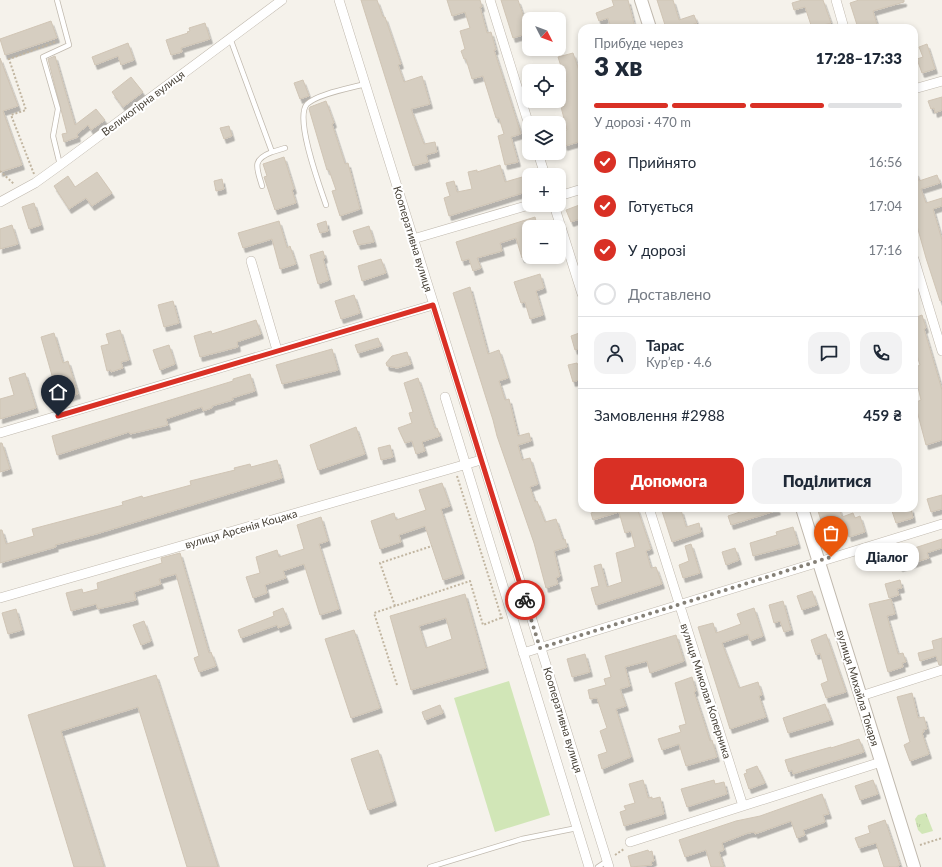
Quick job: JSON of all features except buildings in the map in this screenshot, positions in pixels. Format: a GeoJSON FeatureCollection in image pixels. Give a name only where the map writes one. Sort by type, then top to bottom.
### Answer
{"type":"FeatureCollection","features":[{"type":"Feature","properties":{"kind":"street","name":"Великогірна вулиця"},"geometry":{"type":"LineString","coordinates":[[0,202],[22,191],[60,165],[282,0]]}},
{"type":"Feature","properties":{"kind":"street","name":"Кооперативна вулиця"},"geometry":{"type":"LineString","coordinates":[[339,0],[607,862]]}},
{"type":"Feature","properties":{"kind":"street"},"geometry":{"type":"LineString","coordinates":[[490,0],[526,116]]}},
{"type":"Feature","properties":{"kind":"street"},"geometry":{"type":"LineString","coordinates":[[641,0],[649,24]]}},
{"type":"Feature","properties":{"kind":"street"},"geometry":{"type":"LineString","coordinates":[[836,0],[843,24]]}},
{"type":"Feature","properties":{"kind":"street"},"geometry":{"type":"LineString","coordinates":[[918,88],[942,81]]}},
{"type":"Feature","properties":{"kind":"street"},"geometry":{"type":"LineString","coordinates":[[566,194],[578,190]]}},
{"type":"Feature","properties":{"kind":"street"},"geometry":{"type":"LineString","coordinates":[[413,239],[522,207]]}},
{"type":"Feature","properties":{"kind":"street"},"geometry":{"type":"LineString","coordinates":[[556,212],[578,281]]}},
{"type":"Feature","properties":{"kind":"street"},"geometry":{"type":"LineString","coordinates":[[251,261],[278,350]]}},
{"type":"Feature","properties":{"kind":"street"},"geometry":{"type":"LineString","coordinates":[[918,272],[942,351]]}},
{"type":"Feature","properties":{"kind":"street"},"geometry":{"type":"LineString","coordinates":[[0,433],[433,305]]}},
{"type":"Feature","properties":{"kind":"street","name":"Кооперативна вулиця"},"geometry":{"type":"LineString","coordinates":[[445,397],[590,867]]}},
{"type":"Feature","properties":{"kind":"street","name":"вулиця Арсенія Коцака"},"geometry":{"type":"LineString","coordinates":[[0,598],[481,460]]}},
{"type":"Feature","properties":{"kind":"street","name":"вулиця Миколая Коперника"},"geometry":{"type":"LineString","coordinates":[[650,512],[743,806]]}},
{"type":"Feature","properties":{"kind":"street","name":"вулиця Михайла Токаря"},"geometry":{"type":"LineString","coordinates":[[803,512],[914,867]]}},
{"type":"Feature","properties":{"kind":"street"},"geometry":{"type":"LineString","coordinates":[[523,653],[942,524]]}},
{"type":"Feature","properties":{"kind":"street"},"geometry":{"type":"LineString","coordinates":[[861,696],[942,670]]}},
{"type":"Feature","properties":{"kind":"street"},"geometry":{"type":"LineString","coordinates":[[630,842],[881,762]]}},
{"type":"Feature","properties":{"kind":"lane"},"geometry":{"type":"LineString","coordinates":[[57,0],[69,45],[43,57],[58,109],[52,136],[60,165]]}},
{"type":"Feature","properties":{"kind":"lane"},"geometry":{"type":"LineString","coordinates":[[230,38],[272,152]]}},
{"type":"Feature","properties":{"kind":"lane"},"geometry":{"type":"LineString","coordinates":[[326,205],[308,150],[302,115],[304,108],[313,100],[365,84]]}},
{"type":"Feature","properties":{"kind":"lane"},"geometry":{"type":"LineString","coordinates":[[262,186],[257,168],[258,160],[262,156],[285,148]]}},
{"type":"Feature","properties":{"kind":"lane"},"geometry":{"type":"LineString","coordinates":[[430,867],[522,839],[577,828]]}},
{"type":"Feature","properties":{"kind":"lane"},"geometry":{"type":"LineString","coordinates":[[598,867],[607,862]]}},
{"type":"Feature","properties":{"kind":"path"},"geometry":{"type":"LineString","coordinates":[[34,175],[10,115],[26,110],[10,59],[58,42]]}},
{"type":"Feature","properties":{"kind":"path"},"geometry":{"type":"LineString","coordinates":[[0,171],[22,191]]}},
{"type":"Feature","properties":{"kind":"path"},"geometry":{"type":"LineString","coordinates":[[396,606],[380,563],[432,546]]}},
{"type":"Feature","properties":{"kind":"path"},"geometry":{"type":"LineString","coordinates":[[397,685],[374,613],[470,581],[483,625],[512,614]]}},
{"type":"Feature","properties":{"kind":"path"},"geometry":{"type":"LineString","coordinates":[[920,845],[942,838]]}},
{"type":"Feature","properties":{"kind":"path"},"geometry":{"type":"LineString","coordinates":[[607,862],[622,852],[630,842]]}},
{"type":"Feature","properties":{"kind":"green space"},"geometry":{"type":"Polygon","coordinates":[[[509,681],[550,815],[495,832],[454,698],[509,681]]]}},
{"type":"Feature","properties":{"kind":"green space"},"geometry":{"type":"Polygon","coordinates":[[[926,813],[933,831],[922,834],[918,830],[915,819],[918,815],[926,813]]]}},
{"type":"Feature","properties":{"kind":"way so far"},"geometry":{"type":"LineString","coordinates":[[525,600],[540,648],[679,606],[831,557]]}},
{"type":"Feature","properties":{"kind":"place","name":"Діалог"},"geometry":{"type":"Point","coordinates":[831,557]}},
{"type":"Feature","properties":{"kind":"route"},"geometry":{"type":"LineString","coordinates":[[58,416],[433,305],[525,600]]}}]}
